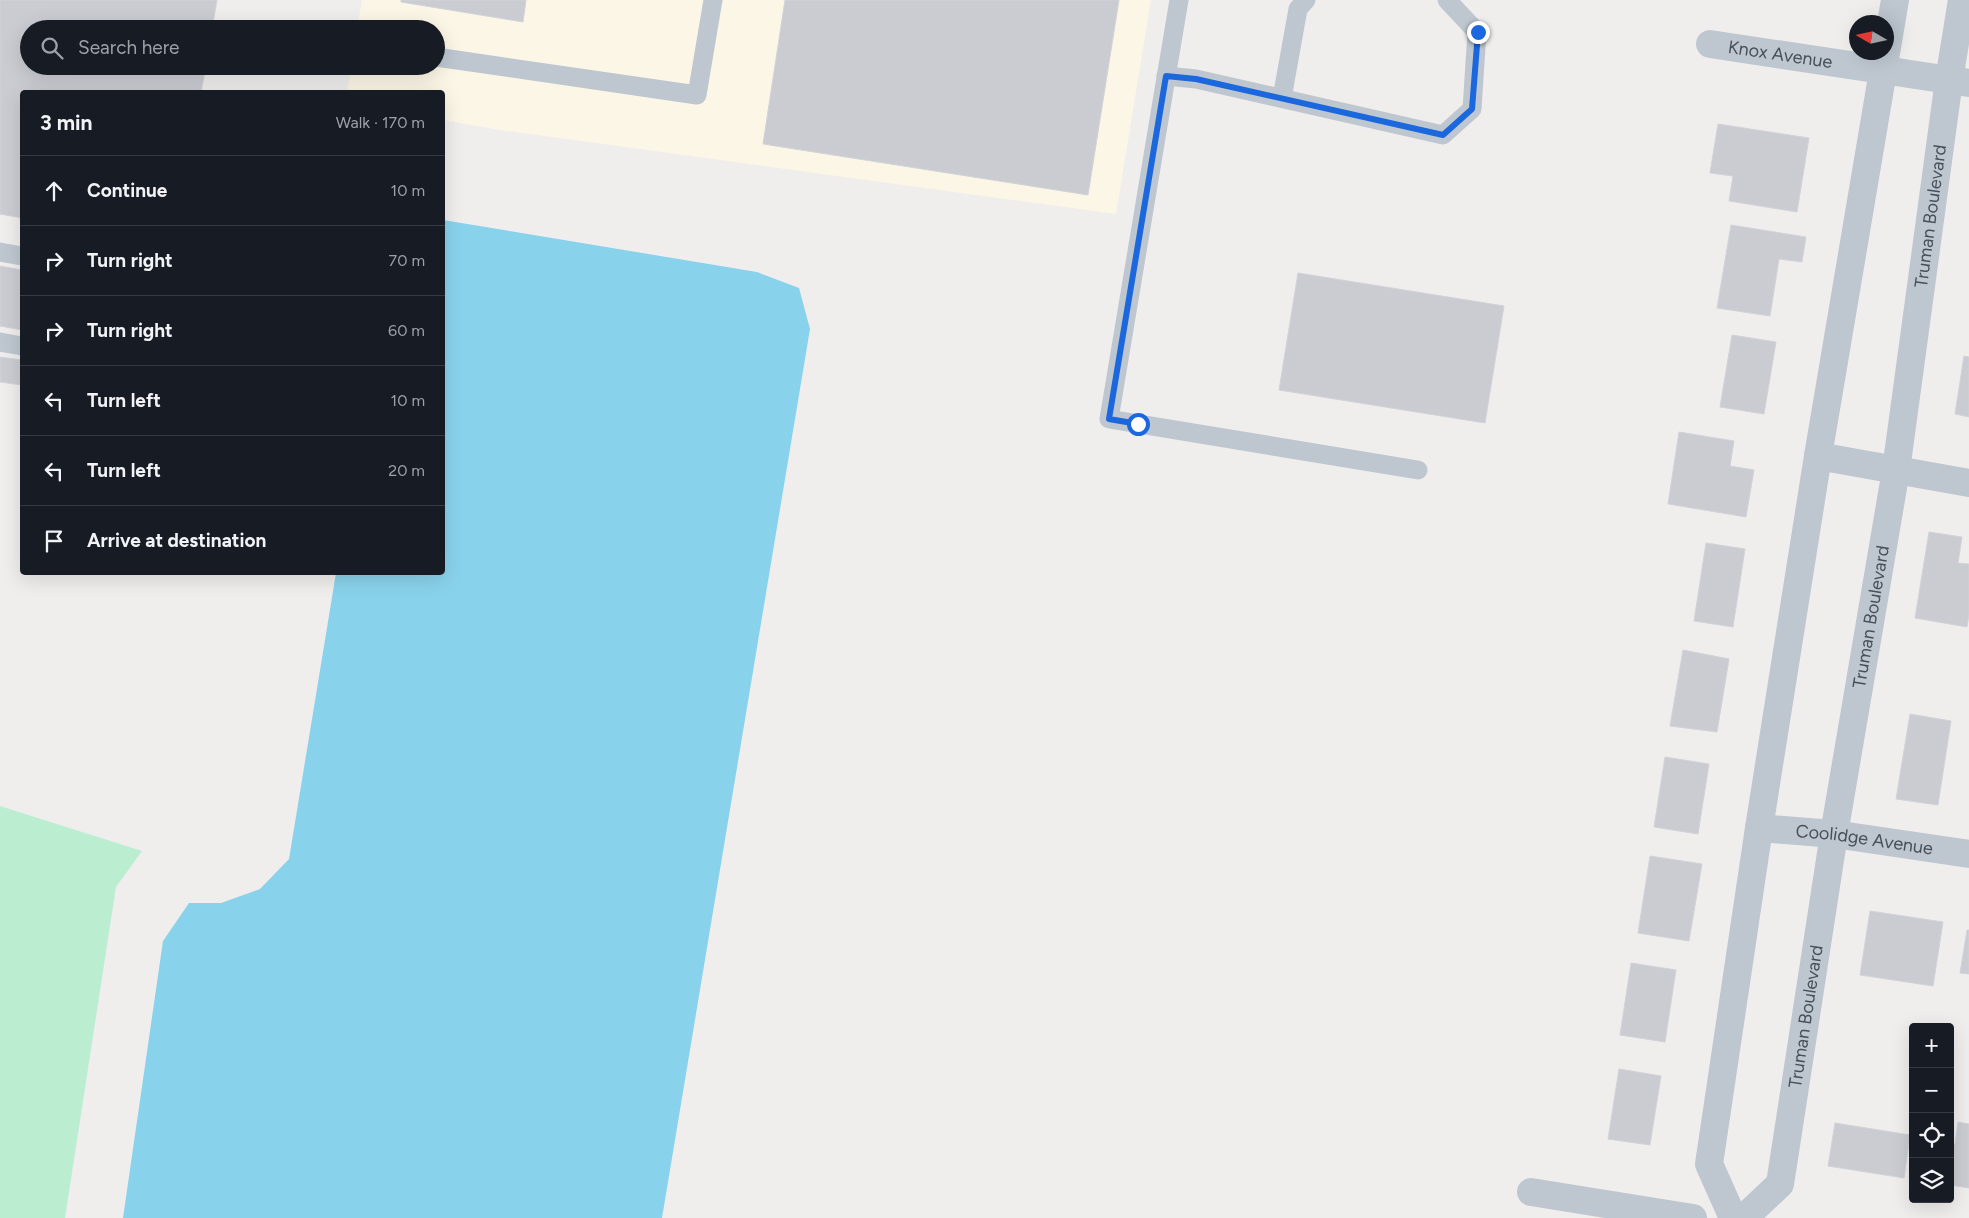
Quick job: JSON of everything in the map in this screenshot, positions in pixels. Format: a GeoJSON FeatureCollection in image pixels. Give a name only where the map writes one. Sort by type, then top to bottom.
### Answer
{"type":"FeatureCollection","features":[{"type":"Feature","properties":{"kind":"street"},"geometry":{"type":"LineString","coordinates":[[1734,1218],[1709,1164],[1759,828],[1818,456],[1895,0]]}},
{"type":"Feature","properties":{"kind":"street","name":"Truman Boulevard"},"geometry":{"type":"LineString","coordinates":[[1744,1218],[1780,1184],[1834,834],[1959,82],[1962,0]]}},
{"type":"Feature","properties":{"kind":"street","name":"Knox Avenue"},"geometry":{"type":"LineString","coordinates":[[1710,44],[1959,82]]}},
{"type":"Feature","properties":{"kind":"street"},"geometry":{"type":"LineString","coordinates":[[1818,456],[1969,483]]}},
{"type":"Feature","properties":{"kind":"street","name":"Coolidge Avenue"},"geometry":{"type":"LineString","coordinates":[[1759,828],[1834,834],[1969,854]]}},
{"type":"Feature","properties":{"kind":"street"},"geometry":{"type":"LineString","coordinates":[[1531,1192],[1692,1218]]}},
{"type":"Feature","properties":{"kind":"lane"},"geometry":{"type":"LineString","coordinates":[[445,57],[697,94],[713,0]]}},
{"type":"Feature","properties":{"kind":"lane"},"geometry":{"type":"LineString","coordinates":[[1179,0],[1109,419],[1418,470]]}},
{"type":"Feature","properties":{"kind":"lane"},"geometry":{"type":"LineString","coordinates":[[1282,98],[1298,9],[1306,0]]}},
{"type":"Feature","properties":{"kind":"lane"},"geometry":{"type":"LineString","coordinates":[[1166,76],[1196,79],[1443,135],[1472,109],[1478,32],[1447,0]]}},
{"type":"Feature","properties":{"kind":"lane"},"geometry":{"type":"LineString","coordinates":[[0,252],[20,256]]}},
{"type":"Feature","properties":{"kind":"lane"},"geometry":{"type":"LineString","coordinates":[[0,342],[20,346]]}},
{"type":"Feature","properties":{"kind":"shaded area"},"geometry":{"type":"Polygon","coordinates":[[[362,0],[1151,0],[1116,214],[500,130],[445,120],[445,90],[347,90],[350,75],[445,75],[445,20],[359,20],[362,0]]]}},
{"type":"Feature","properties":{"kind":"green space"},"geometry":{"type":"Polygon","coordinates":[[[0,806],[142,851],[116,887],[65,1218],[0,1218],[0,806]]]}},
{"type":"Feature","properties":{"kind":"water"},"geometry":{"type":"Polygon","coordinates":[[[445,220],[757,272],[799,288],[810,329],[662,1218],[123,1218],[163,941],[189,903],[221,903],[260,889],[289,859],[336,575],[445,575],[445,220]]]}},
{"type":"Feature","properties":{"kind":"building"},"geometry":{"type":"Polygon","coordinates":[[[0,0],[217,0],[214,20],[20,20],[20,75],[204,75],[201,90],[20,90],[20,218],[0,214],[0,0]]]}},
{"type":"Feature","properties":{"kind":"building"},"geometry":{"type":"Polygon","coordinates":[[[401,0],[526,0],[523,22],[401,2],[401,0]]]}},
{"type":"Feature","properties":{"kind":"building"},"geometry":{"type":"Polygon","coordinates":[[[785,0],[1119,0],[1088,195],[763,144],[785,0]]]}},
{"type":"Feature","properties":{"kind":"building"},"geometry":{"type":"Polygon","coordinates":[[[1718,124],[1809,138],[1797,212],[1729,201],[1733,176],[1710,173],[1718,124]]]}},
{"type":"Feature","properties":{"kind":"building"},"geometry":{"type":"Polygon","coordinates":[[[1731,225],[1806,237],[1802,262],[1779,259],[1770,316],[1717,308],[1731,225]]]}},
{"type":"Feature","properties":{"kind":"building"},"geometry":{"type":"Polygon","coordinates":[[[0,266],[20,270],[20,330],[0,326],[0,266]]]}},
{"type":"Feature","properties":{"kind":"building"},"geometry":{"type":"Polygon","coordinates":[[[1298,273],[1504,306],[1485,423],[1279,390],[1298,273]]]}},
{"type":"Feature","properties":{"kind":"building"},"geometry":{"type":"Polygon","coordinates":[[[1732,335],[1776,342],[1764,414],[1720,407],[1732,335]]]}},
{"type":"Feature","properties":{"kind":"building"},"geometry":{"type":"Polygon","coordinates":[[[1964,356],[1969,357],[1969,417],[1955,414],[1964,356]]]}},
{"type":"Feature","properties":{"kind":"building"},"geometry":{"type":"Polygon","coordinates":[[[0,357],[20,360],[20,385],[0,382],[0,357]]]}},
{"type":"Feature","properties":{"kind":"building"},"geometry":{"type":"Polygon","coordinates":[[[1679,432],[1734,441],[1730,466],[1754,470],[1746,517],[1668,504],[1679,432]]]}},
{"type":"Feature","properties":{"kind":"building"},"geometry":{"type":"Polygon","coordinates":[[[1929,532],[1962,537],[1958,563],[1969,564],[1969,615],[1967,627],[1915,618],[1929,532]]]}},
{"type":"Feature","properties":{"kind":"building"},"geometry":{"type":"Polygon","coordinates":[[[1706,543],[1745,549],[1733,627],[1694,621],[1706,543]]]}},
{"type":"Feature","properties":{"kind":"building"},"geometry":{"type":"Polygon","coordinates":[[[1683,650],[1729,659],[1717,732],[1670,726],[1683,650]]]}},
{"type":"Feature","properties":{"kind":"building"},"geometry":{"type":"Polygon","coordinates":[[[1910,714],[1951,721],[1938,805],[1896,799],[1910,714]]]}},
{"type":"Feature","properties":{"kind":"building"},"geometry":{"type":"Polygon","coordinates":[[[1665,757],[1709,764],[1698,834],[1654,827],[1665,757]]]}},
{"type":"Feature","properties":{"kind":"building"},"geometry":{"type":"Polygon","coordinates":[[[1650,856],[1702,864],[1689,941],[1638,933],[1650,856]]]}},
{"type":"Feature","properties":{"kind":"building"},"geometry":{"type":"Polygon","coordinates":[[[1870,911],[1943,922],[1933,986],[1860,975],[1870,911]]]}},
{"type":"Feature","properties":{"kind":"building"},"geometry":{"type":"Polygon","coordinates":[[[1967,930],[1969,930],[1969,974],[1960,973],[1967,930]]]}},
{"type":"Feature","properties":{"kind":"building"},"geometry":{"type":"Polygon","coordinates":[[[1631,963],[1676,970],[1665,1042],[1620,1035],[1631,963]]]}},
{"type":"Feature","properties":{"kind":"building"},"geometry":{"type":"Polygon","coordinates":[[[1619,1069],[1661,1076],[1650,1145],[1608,1139],[1619,1069]]]}},
{"type":"Feature","properties":{"kind":"building"},"geometry":{"type":"Polygon","coordinates":[[[1958,1122],[1969,1124],[1969,1188],[1954,1186],[1955,1144],[1958,1122]]]}},
{"type":"Feature","properties":{"kind":"building"},"geometry":{"type":"Polygon","coordinates":[[[1835,1123],[1909,1135],[1904,1178],[1828,1166],[1835,1123]]]}},
{"type":"Feature","properties":{"kind":"route"},"geometry":{"type":"LineString","coordinates":[[1138,424],[1109,419],[1166,76],[1196,79],[1443,135],[1472,109],[1478,32]]}}]}
